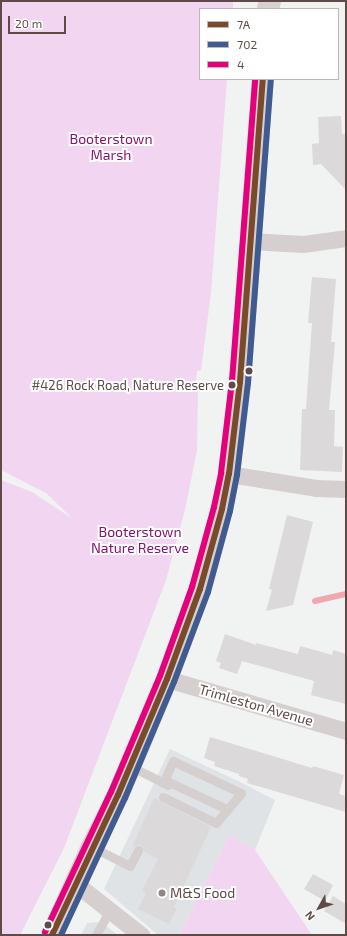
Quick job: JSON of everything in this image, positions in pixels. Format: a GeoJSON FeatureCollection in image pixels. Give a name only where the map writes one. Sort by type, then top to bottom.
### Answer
{"type":"FeatureCollection","features":[{"type":"Feature","properties":{"kind":"main road"},"geometry":{"type":"LineString","coordinates":[[52,935],[92,847],[118,795],[167,679],[200,589],[222,509],[229,474],[240,382],[263,80]]}},
{"type":"Feature","properties":{"kind":"street"},"geometry":{"type":"LineString","coordinates":[[250,241],[303,244],[346,238]]}},
{"type":"Feature","properties":{"kind":"street"},"geometry":{"type":"LineString","coordinates":[[229,474],[316,488],[346,489]]}},
{"type":"Feature","properties":{"kind":"street","name":"Trimleston Avenue"},"geometry":{"type":"LineString","coordinates":[[167,679],[346,730]]}},
{"type":"Feature","properties":{"kind":"street"},"geometry":{"type":"LineString","coordinates":[[76,884],[141,935]]}},
{"type":"Feature","properties":{"kind":"lane"},"geometry":{"type":"LineString","coordinates":[[172,761],[241,793],[216,823],[162,799],[166,784],[172,761]]}},
{"type":"Feature","properties":{"kind":"lane"},"geometry":{"type":"LineString","coordinates":[[130,766],[166,784],[170,782],[227,810]]}},
{"type":"Feature","properties":{"kind":"lane"},"geometry":{"type":"LineString","coordinates":[[92,847],[130,866],[138,850]]}},
{"type":"Feature","properties":{"kind":"lane"},"geometry":{"type":"LineString","coordinates":[[96,935],[110,910]]}},
{"type":"Feature","properties":{"kind":"shaded area"},"geometry":{"type":"Polygon","coordinates":[[[170,749],[275,800],[255,850],[229,835],[179,935],[158,935],[104,889],[170,749]]]}},
{"type":"Feature","properties":{"kind":"shaded area"},"geometry":{"type":"Polygon","coordinates":[[[101,922],[118,935],[81,935],[87,923],[101,922]]]}},
{"type":"Feature","properties":{"kind":"green space","name":"Booterstown Marsh"},"geometry":{"type":"Polygon","coordinates":[[[1,1],[233,1],[233,8],[199,8],[199,80],[227,80],[211,293],[201,370],[197,371],[195,390],[198,391],[197,450],[185,510],[166,580],[64,848],[20,935],[1,935],[1,480],[32,492],[73,519],[46,493],[1,470],[1,1]]]}},
{"type":"Feature","properties":{"kind":"green space"},"geometry":{"type":"Polygon","coordinates":[[[229,835],[255,850],[312,935],[179,935],[229,835]]]}},
{"type":"Feature","properties":{"kind":"building"},"geometry":{"type":"Polygon","coordinates":[[[341,116],[342,134],[346,134],[346,190],[321,164],[313,165],[312,144],[319,143],[318,117],[341,116]]]}},
{"type":"Feature","properties":{"kind":"building"},"geometry":{"type":"Polygon","coordinates":[[[312,277],[336,279],[331,342],[335,342],[329,410],[335,410],[334,446],[343,447],[342,472],[300,470],[302,409],[306,409],[312,323],[308,323],[312,277]]]}},
{"type":"Feature","properties":{"kind":"building"},"geometry":{"type":"Polygon","coordinates":[[[287,515],[313,522],[293,605],[266,611],[272,590],[269,589],[287,515]]]}},
{"type":"Feature","properties":{"kind":"building"},"geometry":{"type":"Polygon","coordinates":[[[225,634],[256,645],[256,643],[298,654],[300,646],[332,655],[333,650],[346,654],[346,704],[311,695],[314,681],[242,661],[237,674],[219,668],[221,663],[216,661],[225,634]]]}},
{"type":"Feature","properties":{"kind":"building"},"geometry":{"type":"Polygon","coordinates":[[[210,737],[312,768],[313,766],[344,775],[339,794],[346,796],[346,812],[247,783],[248,779],[239,776],[239,774],[214,766],[215,762],[204,758],[210,737]]]}},
{"type":"Feature","properties":{"kind":"building"},"geometry":{"type":"Polygon","coordinates":[[[154,798],[211,827],[174,907],[177,908],[169,924],[138,909],[146,893],[142,891],[158,859],[144,852],[143,847],[140,845],[132,847],[154,798]]]}},
{"type":"Feature","properties":{"kind":"building"},"geometry":{"type":"Polygon","coordinates":[[[313,874],[333,885],[325,901],[304,889],[313,874]]]}},
{"type":"Feature","properties":{"kind":"building"},"geometry":{"type":"Polygon","coordinates":[[[333,896],[346,904],[346,924],[324,911],[333,896]]]}},
{"type":"Feature","properties":{"kind":"waterway"},"geometry":{"type":"LineString","coordinates":[[315,601],[346,594]]}},
{"type":"Feature","properties":{"kind":"transit line","name":"4"},"geometry":{"type":"LineString","coordinates":[[45,932],[111,792],[160,676],[192,587],[214,507],[221,473],[232,381],[255,80]]}},
{"type":"Feature","properties":{"kind":"transit line","name":"7A"},"geometry":{"type":"LineString","coordinates":[[52,935],[118,795],[167,679],[200,589],[222,509],[229,474],[240,382],[263,80]]}},
{"type":"Feature","properties":{"kind":"transit line","name":"702"},"geometry":{"type":"LineString","coordinates":[[61,935],[125,798],[174,682],[208,592],[230,511],[237,475],[248,383],[271,80]]}},
{"type":"Feature","properties":{"kind":"place","name":"#426 Rock Road, Nature Reserve"},"geometry":{"type":"Point","coordinates":[232,385]}},
{"type":"Feature","properties":{"kind":"place","name":"M&S Food"},"geometry":{"type":"Point","coordinates":[162,893]}},
{"type":"Feature","properties":{"kind":"park label","name":"Booterstown Nature Reserve"},"geometry":{"type":"Point","coordinates":[140,540]}}]}
